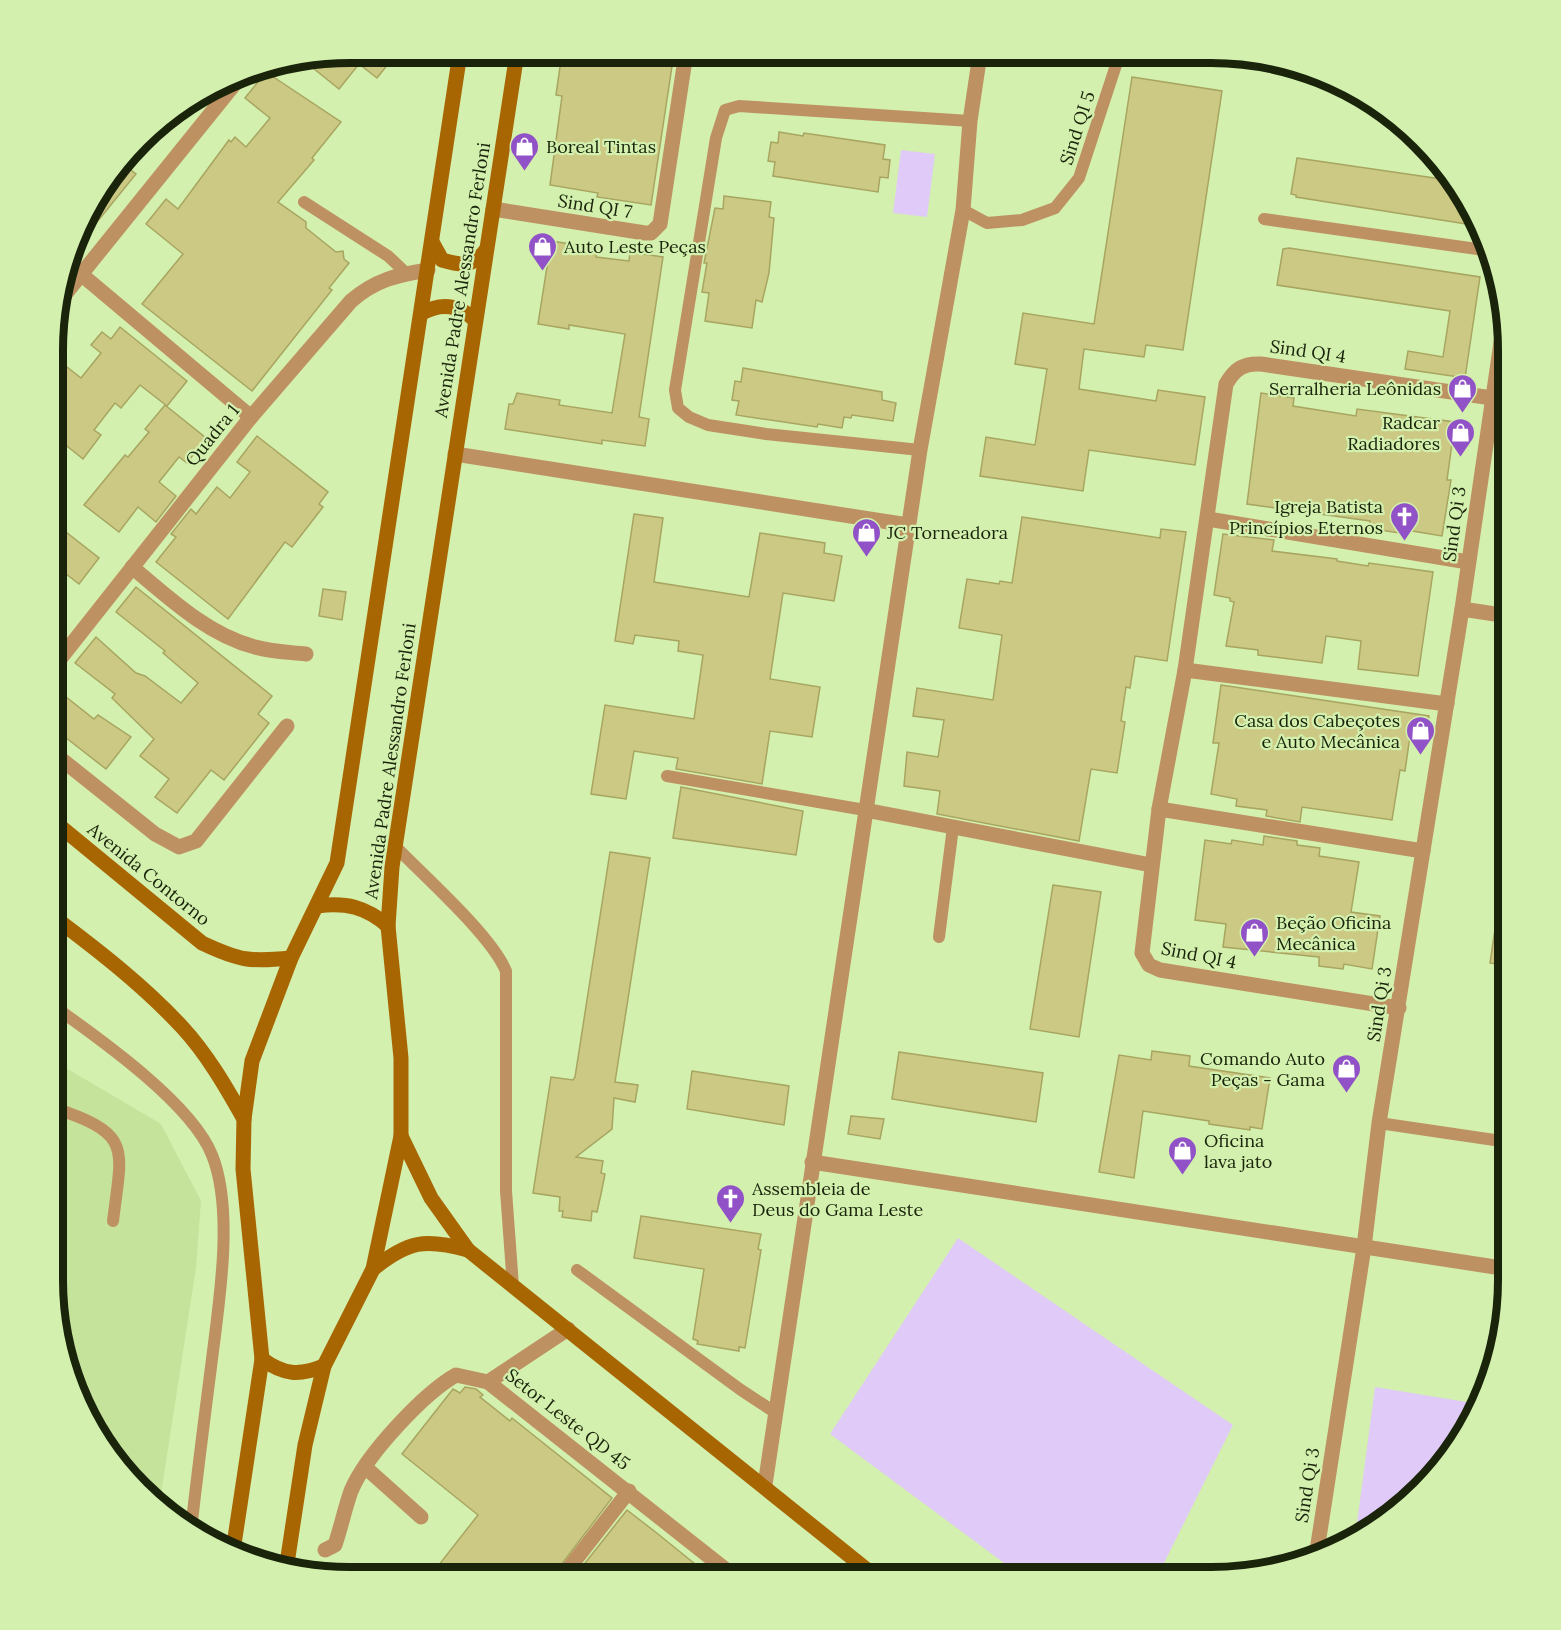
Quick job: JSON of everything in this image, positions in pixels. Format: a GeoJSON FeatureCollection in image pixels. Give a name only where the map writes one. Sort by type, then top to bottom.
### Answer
{"type":"FeatureCollection","features":[{"type":"Feature","properties":{"kind":"main road","name":"Avenida Padre Alessandro Ferloni"},"geometry":{"type":"LineString","coordinates":[[234,1542],[262,1359],[243,1169],[244,1119],[255,1053],[291,958],[337,863],[459,63]]}},
{"type":"Feature","properties":{"kind":"main road","name":"Avenida Padre Alessandro Ferloni"},"geometry":{"type":"LineString","coordinates":[[287,1560],[305,1445],[324,1366],[373,1269],[401,1136],[401,1058],[388,926],[396,847],[454,454],[516,63]]}},
{"type":"Feature","properties":{"kind":"main road"},"geometry":{"type":"LineString","coordinates":[[432,242],[442,260],[458,264],[470,265],[479,260],[486,250]]}},
{"type":"Feature","properties":{"kind":"main road"},"geometry":{"type":"LineString","coordinates":[[422,313],[440,306],[451,306],[467,312],[475,320]]}},
{"type":"Feature","properties":{"kind":"main road","name":"Avenida Contorno"},"geometry":{"type":"LineString","coordinates":[[63,829],[202,943],[227,955],[253,962],[291,958]]}},
{"type":"Feature","properties":{"kind":"main road"},"geometry":{"type":"LineString","coordinates":[[317,906],[347,904],[365,909],[388,926]]}},
{"type":"Feature","properties":{"kind":"main road"},"geometry":{"type":"LineString","coordinates":[[63,924],[109,958],[182,1027],[222,1080],[244,1119]]}},
{"type":"Feature","properties":{"kind":"main road"},"geometry":{"type":"LineString","coordinates":[[401,1136],[430,1198],[468,1250],[765,1485],[864,1567]]}},
{"type":"Feature","properties":{"kind":"main road"},"geometry":{"type":"LineString","coordinates":[[373,1269],[390,1256],[421,1242],[437,1242],[468,1250]]}},
{"type":"Feature","properties":{"kind":"main road"},"geometry":{"type":"LineString","coordinates":[[262,1359],[276,1369],[291,1373],[305,1373],[324,1366]]}},
{"type":"Feature","properties":{"kind":"street","name":"Sind QI 7"},"geometry":{"type":"LineString","coordinates":[[494,209],[645,233],[655,230],[660,224],[684,63]]}},
{"type":"Feature","properties":{"kind":"street"},"geometry":{"type":"LineString","coordinates":[[765,1485],[908,525],[963,210],[970,121],[979,63]]}},
{"type":"Feature","properties":{"kind":"street"},"geometry":{"type":"LineString","coordinates":[[70,288],[230,90]]}},
{"type":"Feature","properties":{"kind":"street"},"geometry":{"type":"LineString","coordinates":[[75,269],[251,417]]}},
{"type":"Feature","properties":{"kind":"street","name":"Quadra 1"},"geometry":{"type":"LineString","coordinates":[[63,655],[251,417],[351,301],[367,287],[391,276],[428,270]]}},
{"type":"Feature","properties":{"kind":"street","name":"Sind Qi 3"},"geometry":{"type":"LineString","coordinates":[[1318,1546],[1364,1247],[1380,1123],[1462,609],[1498,360]]}},
{"type":"Feature","properties":{"kind":"street","name":"Sind QI 4"},"geometry":{"type":"LineString","coordinates":[[1399,1008],[1160,970],[1149,965],[1142,953],[1159,809],[1185,670],[1226,384],[1233,372],[1242,366],[1261,364],[1492,398]]}},
{"type":"Feature","properties":{"kind":"street"},"geometry":{"type":"LineString","coordinates":[[454,454],[908,525]]}},
{"type":"Feature","properties":{"kind":"street"},"geometry":{"type":"LineString","coordinates":[[1208,519],[1468,562]]}},
{"type":"Feature","properties":{"kind":"street"},"geometry":{"type":"LineString","coordinates":[[132,567],[179,607],[214,629],[254,647],[306,654]]}},
{"type":"Feature","properties":{"kind":"street"},"geometry":{"type":"LineString","coordinates":[[1462,609],[1498,614]]}},
{"type":"Feature","properties":{"kind":"street"},"geometry":{"type":"LineString","coordinates":[[1185,670],[1447,704]]}},
{"type":"Feature","properties":{"kind":"street"},"geometry":{"type":"LineString","coordinates":[[63,761],[155,834],[179,847],[196,841],[287,726]]}},
{"type":"Feature","properties":{"kind":"street"},"geometry":{"type":"LineString","coordinates":[[1159,809],[1423,851]]}},
{"type":"Feature","properties":{"kind":"street"},"geometry":{"type":"LineString","coordinates":[[865,810],[1151,865]]}},
{"type":"Feature","properties":{"kind":"street"},"geometry":{"type":"LineString","coordinates":[[812,1162],[1498,1267]]}},
{"type":"Feature","properties":{"kind":"street"},"geometry":{"type":"LineString","coordinates":[[488,1382],[568,1329]]}},
{"type":"Feature","properties":{"kind":"street","name":"Setor Leste QD 45"},"geometry":{"type":"LineString","coordinates":[[326,1550],[335,1545],[351,1491],[365,1467],[386,1441],[440,1385],[456,1375],[488,1382],[630,1491],[723,1567]]}},
{"type":"Feature","properties":{"kind":"street"},"geometry":{"type":"LineString","coordinates":[[365,1467],[421,1517]]}},
{"type":"Feature","properties":{"kind":"street","name":"Setor Leste QD 45"},"geometry":{"type":"LineString","coordinates":[[570,1567],[630,1491]]}},
{"type":"Feature","properties":{"kind":"street"},"geometry":{"type":"LineString","coordinates":[[852,1567],[856,1561]]}},
{"type":"Feature","properties":{"kind":"lane","name":"Sind QI 5"},"geometry":{"type":"LineString","coordinates":[[963,210],[987,223],[1022,220],[1055,208],[1079,178],[1117,63]]}},
{"type":"Feature","properties":{"kind":"lane"},"geometry":{"type":"LineString","coordinates":[[920,450],[766,434],[708,425],[688,417],[678,408],[675,390],[716,138],[725,110],[739,106],[970,121]]}},
{"type":"Feature","properties":{"kind":"lane"},"geometry":{"type":"LineString","coordinates":[[304,202],[388,256],[405,273]]}},
{"type":"Feature","properties":{"kind":"lane"},"geometry":{"type":"LineString","coordinates":[[1264,219],[1480,249]]}},
{"type":"Feature","properties":{"kind":"lane"},"geometry":{"type":"LineString","coordinates":[[667,776],[865,810]]}},
{"type":"Feature","properties":{"kind":"lane"},"geometry":{"type":"LineString","coordinates":[[939,937],[953,827]]}},
{"type":"Feature","properties":{"kind":"lane"},"geometry":{"type":"LineString","coordinates":[[396,847],[484,938],[502,961],[506,971],[506,1191],[513,1286]]}},
{"type":"Feature","properties":{"kind":"lane"},"geometry":{"type":"LineString","coordinates":[[63,1013],[100,1041],[178,1108],[198,1131],[212,1155],[218,1177],[222,1219],[220,1293],[192,1520]]}},
{"type":"Feature","properties":{"kind":"lane"},"geometry":{"type":"LineString","coordinates":[[63,1111],[94,1123],[113,1136],[117,1144],[121,1158],[113,1221]]}},
{"type":"Feature","properties":{"kind":"lane"},"geometry":{"type":"LineString","coordinates":[[1380,1123],[1498,1141]]}},
{"type":"Feature","properties":{"kind":"lane"},"geometry":{"type":"LineString","coordinates":[[577,1270],[776,1413]]}},
{"type":"Feature","properties":{"kind":"shaded area"},"geometry":{"type":"Polygon","coordinates":[[[901,150],[935,154],[927,217],[893,213],[901,150]]]}},
{"type":"Feature","properties":{"kind":"shaded area"},"geometry":{"type":"Polygon","coordinates":[[[63,1066],[161,1124],[201,1201],[196,1268],[161,1496],[122,1455],[101,1424],[85,1390],[73,1354],[65,1317],[63,1280],[63,1066]]]}},
{"type":"Feature","properties":{"kind":"shaded area"},"geometry":{"type":"Polygon","coordinates":[[[958,1238],[1233,1425],[1162,1567],[1010,1567],[830,1434],[958,1238]]]}},
{"type":"Feature","properties":{"kind":"shaded area"},"geometry":{"type":"Polygon","coordinates":[[[1375,1387],[1470,1403],[1460,1424],[1427,1469],[1386,1508],[1356,1528],[1375,1387]]]}},
{"type":"Feature","properties":{"kind":"building"},"geometry":{"type":"Polygon","coordinates":[[[389,63],[377,78],[359,64],[339,89],[310,66],[389,63]]]}},
{"type":"Feature","properties":{"kind":"building"},"geometry":{"type":"Polygon","coordinates":[[[561,63],[672,63],[651,205],[597,197],[598,193],[550,185],[562,96],[556,95],[561,63]]]}},
{"type":"Feature","properties":{"kind":"building"},"geometry":{"type":"Polygon","coordinates":[[[270,75],[341,122],[312,158],[314,160],[278,202],[306,222],[306,228],[336,252],[343,251],[344,259],[349,263],[329,288],[332,290],[252,391],[142,304],[183,254],[146,224],[166,199],[178,209],[229,140],[231,142],[235,137],[246,147],[270,118],[245,98],[262,77],[270,75]]]}},
{"type":"Feature","properties":{"kind":"building"},"geometry":{"type":"Polygon","coordinates":[[[1132,77],[1222,91],[1183,350],[1146,345],[1144,357],[1084,349],[1079,389],[1156,401],[1158,390],[1205,397],[1195,465],[1089,450],[1083,491],[980,476],[986,437],[1035,445],[1047,369],[1015,364],[1023,313],[1094,324],[1132,77]]]}},
{"type":"Feature","properties":{"kind":"building"},"geometry":{"type":"Polygon","coordinates":[[[779,132],[803,136],[804,133],[885,145],[883,159],[890,160],[888,178],[880,177],[878,192],[773,176],[775,162],[768,161],[771,142],[778,143],[779,132]]]}},
{"type":"Feature","properties":{"kind":"building"},"geometry":{"type":"Polygon","coordinates":[[[1297,158],[1442,179],[1469,224],[1296,197],[1291,194],[1297,158]]]}},
{"type":"Feature","properties":{"kind":"building"},"geometry":{"type":"Polygon","coordinates":[[[128,168],[136,174],[89,232],[101,207],[122,175],[128,168]]]}},
{"type":"Feature","properties":{"kind":"building"},"geometry":{"type":"Polygon","coordinates":[[[724,196],[771,202],[769,217],[774,218],[769,273],[762,302],[756,300],[752,328],[705,321],[709,293],[702,292],[707,263],[704,263],[715,208],[723,209],[724,196]]]}},
{"type":"Feature","properties":{"kind":"building"},"geometry":{"type":"Polygon","coordinates":[[[551,241],[597,248],[596,257],[629,261],[630,252],[663,257],[639,417],[649,419],[645,446],[602,440],[602,444],[505,429],[509,404],[513,404],[517,393],[560,400],[559,405],[612,413],[625,334],[569,325],[569,329],[538,324],[551,241]]]}},
{"type":"Feature","properties":{"kind":"building"},"geometry":{"type":"Polygon","coordinates":[[[1289,248],[1480,277],[1465,378],[1405,369],[1408,351],[1443,357],[1450,311],[1277,285],[1283,249],[1289,248]]]}},
{"type":"Feature","properties":{"kind":"building"},"geometry":{"type":"Polygon","coordinates":[[[120,327],[187,381],[167,406],[140,385],[121,408],[115,403],[94,430],[101,435],[83,459],[63,443],[63,364],[81,378],[101,353],[91,345],[102,332],[111,339],[120,327]]]}},
{"type":"Feature","properties":{"kind":"building"},"geometry":{"type":"Polygon","coordinates":[[[743,368],[882,392],[882,400],[896,403],[893,421],[852,415],[851,418],[844,417],[842,428],[818,424],[817,427],[736,415],[739,401],[732,400],[735,381],[741,382],[743,368]]]}},
{"type":"Feature","properties":{"kind":"building"},"geometry":{"type":"Polygon","coordinates":[[[1261,393],[1294,398],[1293,406],[1356,416],[1357,409],[1455,422],[1447,480],[1451,480],[1442,536],[1406,530],[1406,534],[1373,529],[1369,528],[1370,521],[1247,504],[1261,393]]]}},
{"type":"Feature","properties":{"kind":"building"},"geometry":{"type":"Polygon","coordinates":[[[165,405],[206,438],[187,463],[179,457],[159,482],[176,496],[156,522],[138,507],[119,532],[84,505],[125,455],[128,457],[149,432],[145,429],[165,405]]]}},
{"type":"Feature","properties":{"kind":"building"},"geometry":{"type":"Polygon","coordinates":[[[257,436],[328,492],[319,504],[323,507],[292,547],[285,542],[228,619],[156,562],[176,537],[171,534],[191,509],[196,514],[217,487],[230,498],[250,472],[237,462],[257,436]]]}},
{"type":"Feature","properties":{"kind":"building"},"geometry":{"type":"Polygon","coordinates":[[[634,514],[663,518],[654,582],[749,597],[760,533],[825,543],[824,553],[842,556],[834,601],[783,593],[770,679],[820,687],[812,737],[770,731],[762,784],[676,769],[678,758],[634,751],[626,799],[591,794],[605,705],[694,719],[703,655],[678,651],[679,641],[635,635],[633,644],[615,641],[634,514]]]}},
{"type":"Feature","properties":{"kind":"building"},"geometry":{"type":"Polygon","coordinates":[[[1022,517],[1160,538],[1161,529],[1186,532],[1167,661],[1135,656],[1130,688],[1126,687],[1121,721],[1125,722],[1117,773],[1091,769],[1079,841],[937,814],[940,791],[904,786],[907,752],[938,757],[944,720],[913,716],[917,688],[993,700],[1002,635],[959,628],[967,579],[999,584],[1000,581],[1012,583],[1022,517]]]}},
{"type":"Feature","properties":{"kind":"building"},"geometry":{"type":"Polygon","coordinates":[[[63,530],[99,558],[79,584],[63,572],[63,530]]]}},
{"type":"Feature","properties":{"kind":"building"},"geometry":{"type":"Polygon","coordinates":[[[1223,534],[1274,540],[1272,551],[1337,559],[1337,561],[1368,566],[1369,563],[1433,572],[1418,676],[1358,669],[1361,641],[1326,636],[1322,663],[1258,655],[1258,650],[1226,646],[1234,602],[1230,601],[1230,598],[1214,595],[1223,534]]]}},
{"type":"Feature","properties":{"kind":"building"},"geometry":{"type":"Polygon","coordinates":[[[136,587],[272,696],[258,714],[269,723],[224,780],[211,770],[177,813],[155,797],[169,779],[140,756],[154,739],[112,698],[115,694],[75,663],[96,637],[136,673],[145,676],[181,703],[198,683],[163,653],[165,651],[116,612],[136,587]]]}},
{"type":"Feature","properties":{"kind":"building"},"geometry":{"type":"Polygon","coordinates":[[[323,589],[346,592],[342,620],[319,616],[323,589]]]}},
{"type":"Feature","properties":{"kind":"building"},"geometry":{"type":"Polygon","coordinates":[[[1221,685],[1429,716],[1426,733],[1418,731],[1417,737],[1410,736],[1405,771],[1400,770],[1392,820],[1302,807],[1300,822],[1266,816],[1267,810],[1236,806],[1237,799],[1211,794],[1219,743],[1213,743],[1221,685]]]}},
{"type":"Feature","properties":{"kind":"building"},"geometry":{"type":"Polygon","coordinates":[[[63,695],[94,719],[98,715],[131,737],[106,769],[63,735],[63,695]]]}},
{"type":"Feature","properties":{"kind":"building"},"geometry":{"type":"Polygon","coordinates":[[[681,787],[803,811],[796,855],[673,838],[681,787]]]}},
{"type":"Feature","properties":{"kind":"building"},"geometry":{"type":"Polygon","coordinates":[[[1264,836],[1297,841],[1297,845],[1320,848],[1319,856],[1359,862],[1351,912],[1380,916],[1372,969],[1344,964],[1343,969],[1319,966],[1319,957],[1223,947],[1226,924],[1195,920],[1205,840],[1231,844],[1232,840],[1263,845],[1264,836]]]}},
{"type":"Feature","properties":{"kind":"building"},"geometry":{"type":"Polygon","coordinates":[[[610,852],[650,858],[615,1082],[638,1085],[635,1102],[614,1098],[612,1129],[576,1157],[603,1161],[601,1173],[605,1174],[601,1194],[597,1212],[592,1211],[591,1221],[562,1217],[563,1211],[559,1211],[560,1197],[533,1193],[551,1077],[573,1080],[575,1077],[610,852]]]}},
{"type":"Feature","properties":{"kind":"building"},"geometry":{"type":"Polygon","coordinates":[[[1053,885],[1101,892],[1079,1037],[1030,1029],[1053,885]]]}},
{"type":"Feature","properties":{"kind":"building"},"geometry":{"type":"Polygon","coordinates":[[[1498,909],[1498,964],[1490,963],[1498,909]]]}},
{"type":"Feature","properties":{"kind":"building"},"geometry":{"type":"Polygon","coordinates":[[[1152,1051],[1190,1056],[1189,1066],[1270,1078],[1262,1129],[1250,1127],[1250,1130],[1209,1124],[1209,1121],[1143,1111],[1134,1178],[1099,1172],[1119,1055],[1151,1060],[1152,1051]]]}},
{"type":"Feature","properties":{"kind":"building"},"geometry":{"type":"Polygon","coordinates":[[[899,1052],[1043,1073],[1036,1122],[892,1099],[899,1052]]]}},
{"type":"Feature","properties":{"kind":"building"},"geometry":{"type":"Polygon","coordinates":[[[692,1071],[789,1086],[784,1125],[687,1109],[692,1071]]]}},
{"type":"Feature","properties":{"kind":"building"},"geometry":{"type":"Polygon","coordinates":[[[851,1116],[884,1119],[880,1139],[848,1134],[851,1116]]]}},
{"type":"Feature","properties":{"kind":"building"},"geometry":{"type":"Polygon","coordinates":[[[641,1216],[761,1234],[758,1249],[761,1250],[745,1348],[739,1347],[739,1351],[697,1344],[698,1341],[693,1339],[704,1269],[634,1258],[641,1216]]]}},
{"type":"Feature","properties":{"kind":"building"},"geometry":{"type":"Polygon","coordinates":[[[465,1387],[476,1389],[483,1395],[480,1397],[510,1421],[512,1418],[612,1498],[560,1567],[438,1566],[478,1515],[402,1454],[453,1389],[460,1393],[465,1387]]]}},
{"type":"Feature","properties":{"kind":"building"},"geometry":{"type":"Polygon","coordinates":[[[627,1510],[699,1567],[582,1567],[627,1510]]]}},
{"type":"Feature","properties":{"kind":"place","name":"Boreal Tintas"},"geometry":{"type":"Point","coordinates":[525,172]}},
{"type":"Feature","properties":{"kind":"place","name":"Auto Leste Peças"},"geometry":{"type":"Point","coordinates":[543,272]}},
{"type":"Feature","properties":{"kind":"place","name":"Serralheria Leônidas"},"geometry":{"type":"Point","coordinates":[1462,414]}},
{"type":"Feature","properties":{"kind":"place","name":"Radcar Radiadores"},"geometry":{"type":"Point","coordinates":[1461,458]}},
{"type":"Feature","properties":{"kind":"place","name":"Igreja Batista Princípios Eternos"},"geometry":{"type":"Point","coordinates":[1404,542]}},
{"type":"Feature","properties":{"kind":"place","name":"JC Torneadora"},"geometry":{"type":"Point","coordinates":[866,558]}},
{"type":"Feature","properties":{"kind":"place","name":"Casa dos Cabeçotes e Auto Mecânica"},"geometry":{"type":"Point","coordinates":[1421,756]}},
{"type":"Feature","properties":{"kind":"place","name":"Beção Oficina Mecânica"},"geometry":{"type":"Point","coordinates":[1255,958]}},
{"type":"Feature","properties":{"kind":"place","name":"Comando Auto Peças - Gama"},"geometry":{"type":"Point","coordinates":[1346,1094]}},
{"type":"Feature","properties":{"kind":"place","name":"Oficina lava jato"},"geometry":{"type":"Point","coordinates":[1183,1176]}},
{"type":"Feature","properties":{"kind":"place","name":"Assembleia de Deus do Gama Leste"},"geometry":{"type":"Point","coordinates":[731,1224]}}]}
